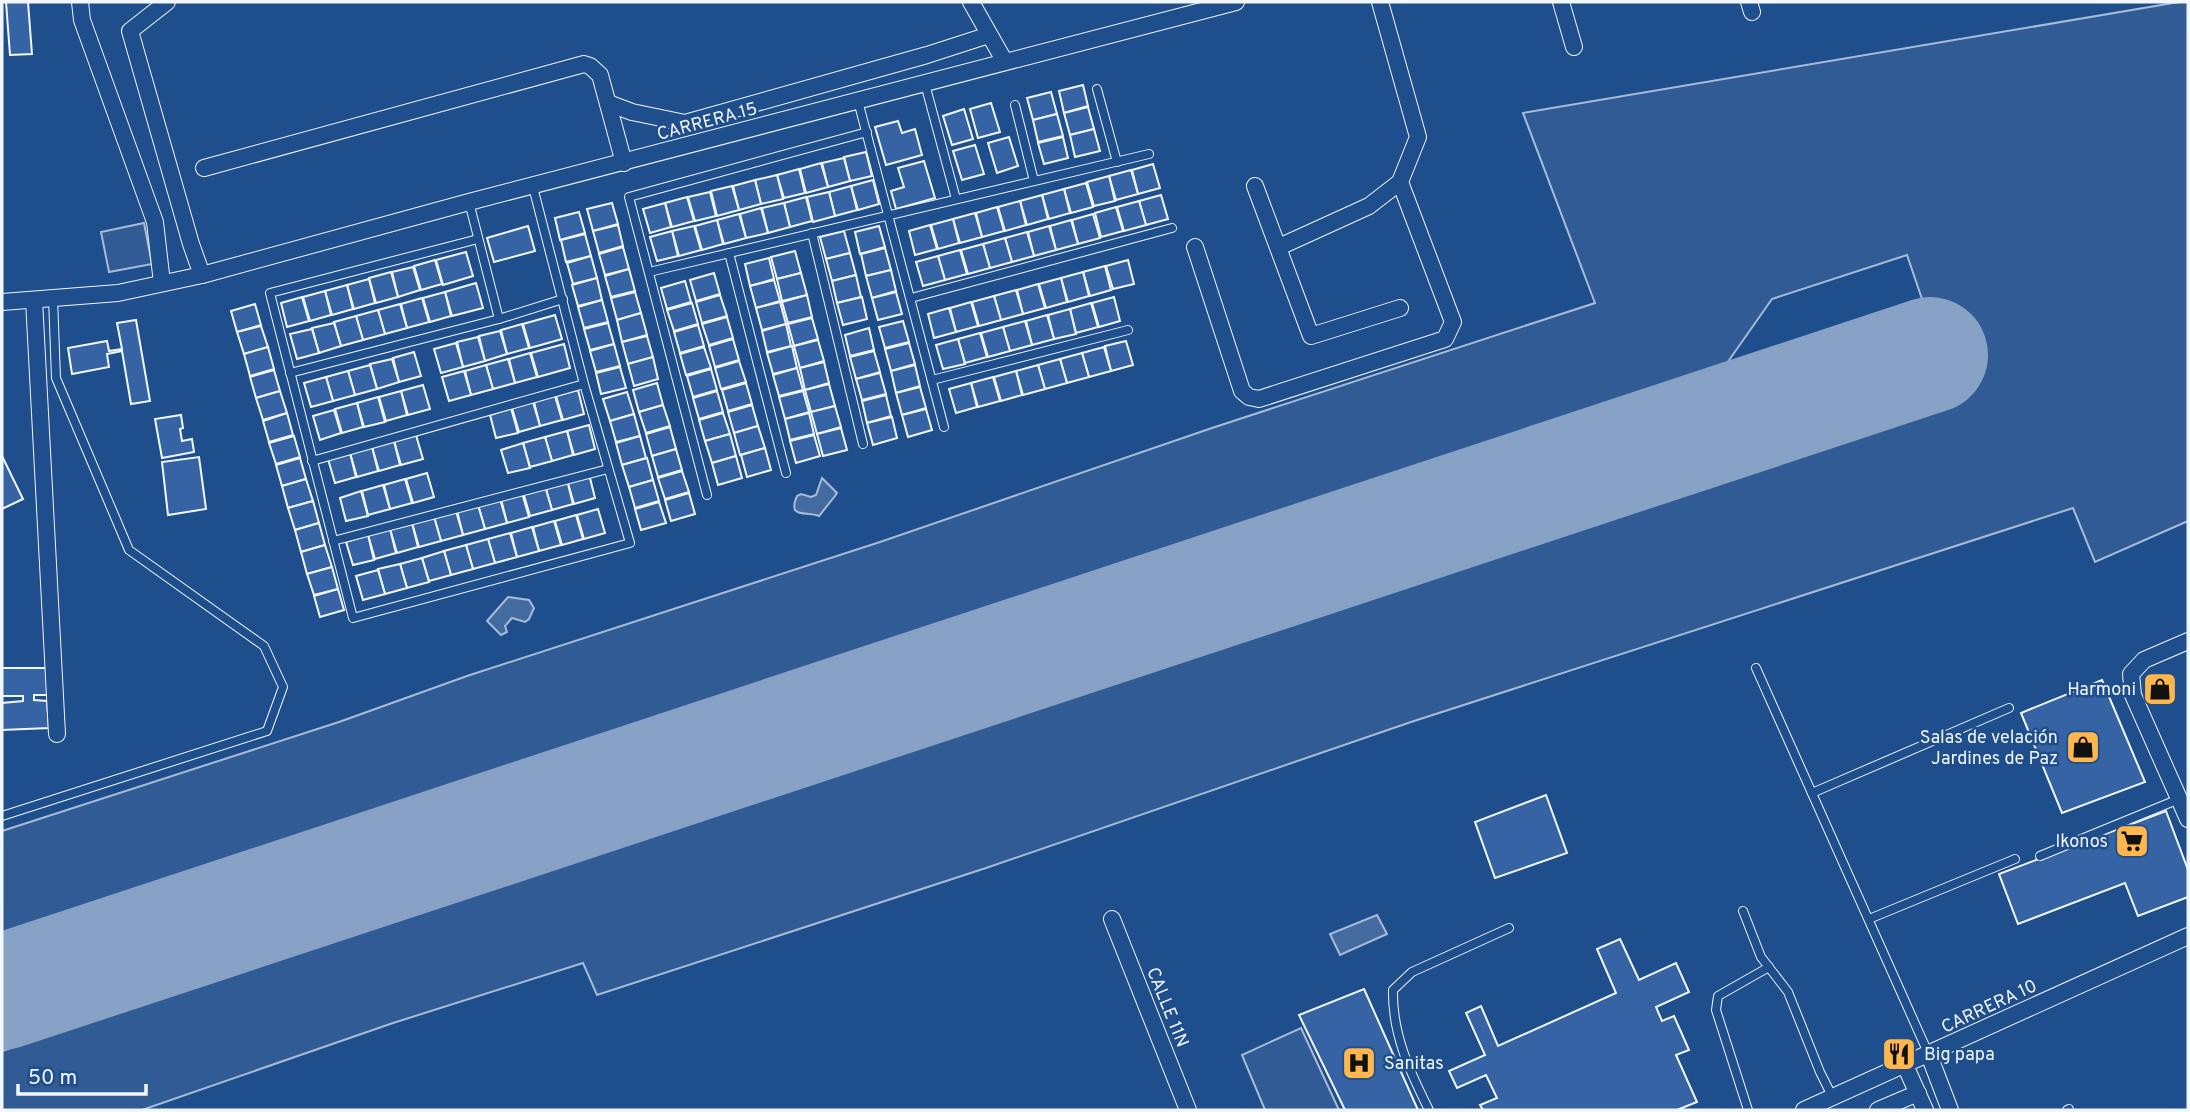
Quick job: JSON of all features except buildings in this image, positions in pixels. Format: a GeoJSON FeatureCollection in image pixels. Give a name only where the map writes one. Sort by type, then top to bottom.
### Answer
{"type":"FeatureCollection","features":[{"type":"Feature","properties":{"kind":"street"},"geometry":{"type":"LineString","coordinates":[[80,2],[82,20],[155,222],[162,283]]}},
{"type":"Feature","properties":{"kind":"street"},"geometry":{"type":"LineString","coordinates":[[167,2],[130,31],[191,244],[195,276]]}},
{"type":"Feature","properties":{"kind":"street"},"geometry":{"type":"LineString","coordinates":[[971,2],[1005,62]]}},
{"type":"Feature","properties":{"kind":"street","name":"CARRERA 15"},"geometry":{"type":"LineString","coordinates":[[2,302],[118,293],[195,276],[1236,2]]}},
{"type":"Feature","properties":{"kind":"street"},"geometry":{"type":"LineString","coordinates":[[1279,247],[1369,205],[1400,182],[1418,137],[1380,2]]}},
{"type":"Feature","properties":{"kind":"street"},"geometry":{"type":"LineString","coordinates":[[1561,2],[1574,47]]}},
{"type":"Feature","properties":{"kind":"street"},"geometry":{"type":"LineString","coordinates":[[608,103],[632,112],[685,124],[989,35]]}},
{"type":"Feature","properties":{"kind":"street"},"geometry":{"type":"LineString","coordinates":[[204,168],[578,65],[590,66],[600,75],[624,163]]}},
{"type":"Feature","properties":{"kind":"street"},"geometry":{"type":"LineString","coordinates":[[1195,247],[1242,391],[1249,397],[1259,399],[1445,339],[1450,332],[1453,322],[1400,182]]}},
{"type":"Feature","properties":{"kind":"street"},"geometry":{"type":"LineString","coordinates":[[1255,186],[1311,336],[1401,307]]}},
{"type":"Feature","properties":{"kind":"street"},"geometry":{"type":"LineString","coordinates":[[34,300],[58,734]]}},
{"type":"Feature","properties":{"kind":"street"},"geometry":{"type":"LineString","coordinates":[[2188,641],[2144,660],[2131,674],[2133,695],[2183,797],[2188,819]]}},
{"type":"Feature","properties":{"kind":"street","name":"CALLE 11N"},"geometry":{"type":"LineString","coordinates":[[1112,919],[1188,1110]]}},
{"type":"Feature","properties":{"kind":"street","name":"CARRERA 10"},"geometry":{"type":"LineString","coordinates":[[1804,1110],[2188,936]]}},
{"type":"Feature","properties":{"kind":"street"},"geometry":{"type":"LineString","coordinates":[[1929,1055],[1950,1110]]}},
{"type":"Feature","properties":{"kind":"street"},"geometry":{"type":"LineString","coordinates":[[1905,1065],[1925,1110]]}},
{"type":"Feature","properties":{"kind":"street"},"geometry":{"type":"LineString","coordinates":[[1878,1110],[1918,1093]]}},
{"type":"Feature","properties":{"kind":"lane"},"geometry":{"type":"LineString","coordinates":[[925,84],[956,200]]}},
{"type":"Feature","properties":{"kind":"lane"},"geometry":{"type":"LineString","coordinates":[[1097,89],[1117,162]]}},
{"type":"Feature","properties":{"kind":"lane"},"geometry":{"type":"LineString","coordinates":[[858,101],[944,427]]}},
{"type":"Feature","properties":{"kind":"lane"},"geometry":{"type":"LineString","coordinates":[[1014,105],[1034,181]]}},
{"type":"Feature","properties":{"kind":"lane"},"geometry":{"type":"LineString","coordinates":[[707,495],[629,197],[867,132]]}},
{"type":"Feature","properties":{"kind":"lane"},"geometry":{"type":"LineString","coordinates":[[649,271],[1149,154]]}},
{"type":"Feature","properties":{"kind":"lane"},"geometry":{"type":"LineString","coordinates":[[478,239],[270,293],[353,618],[630,542],[584,384],[533,187]]}},
{"type":"Feature","properties":{"kind":"lane"},"geometry":{"type":"LineString","coordinates":[[469,202],[499,319]]}},
{"type":"Feature","properties":{"kind":"lane"},"geometry":{"type":"LineString","coordinates":[[911,298],[1172,228]]}},
{"type":"Feature","properties":{"kind":"lane"},"geometry":{"type":"LineString","coordinates":[[812,233],[863,444]]}},
{"type":"Feature","properties":{"kind":"lane"},"geometry":{"type":"LineString","coordinates":[[729,253],[786,473]]}},
{"type":"Feature","properties":{"kind":"lane"},"geometry":{"type":"LineString","coordinates":[[2,816],[267,731],[283,687],[264,646],[129,550],[56,378],[53,298]]}},
{"type":"Feature","properties":{"kind":"lane"},"geometry":{"type":"LineString","coordinates":[[289,373],[499,319],[563,299]]}},
{"type":"Feature","properties":{"kind":"lane"},"geometry":{"type":"LineString","coordinates":[[932,380],[1128,330]]}},
{"type":"Feature","properties":{"kind":"lane"},"geometry":{"type":"LineString","coordinates":[[312,461],[584,384]]}},
{"type":"Feature","properties":{"kind":"lane"},"geometry":{"type":"LineString","coordinates":[[333,541],[608,469]]}},
{"type":"Feature","properties":{"kind":"lane"},"geometry":{"type":"LineString","coordinates":[[1756,668],[1929,1055]]}},
{"type":"Feature","properties":{"kind":"lane"},"geometry":{"type":"LineString","coordinates":[[1812,793],[2009,708]]}},
{"type":"Feature","properties":{"kind":"lane"},"geometry":{"type":"LineString","coordinates":[[2040,856],[2183,797]]}},
{"type":"Feature","properties":{"kind":"lane"},"geometry":{"type":"LineString","coordinates":[[1868,919],[2015,859]]}},
{"type":"Feature","properties":{"kind":"lane"},"geometry":{"type":"LineString","coordinates":[[1743,911],[1761,957],[1788,992],[1833,1098]]}},
{"type":"Feature","properties":{"kind":"lane"},"geometry":{"type":"LineString","coordinates":[[1429,1110],[1410,1070],[1392,1015],[1393,990],[1412,972],[1509,928]]}},
{"type":"Feature","properties":{"kind":"lane"},"geometry":{"type":"LineString","coordinates":[[1748,1110],[1716,1010],[1718,996],[1769,967]]}},
{"type":"Feature","properties":{"kind":"shaded area"},"geometry":{"type":"Polygon","coordinates":[[[2188,2],[2188,521],[2095,562],[2073,508],[1411,722],[986,868],[597,995],[583,963],[393,1023],[142,1110],[2,1110],[2,1051],[1955,396],[1907,255],[1772,299],[1713,383],[2,949],[2,831],[339,722],[467,676],[880,542],[1212,428],[1595,303],[1523,113],[2188,2]]]}},
{"type":"Feature","properties":{"kind":"shaded area"},"geometry":{"type":"Polygon","coordinates":[[[144,223],[152,264],[109,272],[101,232],[144,223]]]}},
{"type":"Feature","properties":{"kind":"shaded area"},"geometry":{"type":"Polygon","coordinates":[[[822,478],[837,493],[835,496],[819,516],[796,511],[794,508],[797,496],[816,495],[822,478]]]}},
{"type":"Feature","properties":{"kind":"shaded area"},"geometry":{"type":"Polygon","coordinates":[[[508,597],[529,600],[534,608],[525,622],[512,618],[505,626],[507,632],[501,635],[487,621],[508,597]]]}},
{"type":"Feature","properties":{"kind":"shaded area"},"geometry":{"type":"Polygon","coordinates":[[[1377,915],[1387,934],[1340,955],[1330,934],[1377,915]]]}},
{"type":"Feature","properties":{"kind":"shaded area"},"geometry":{"type":"Polygon","coordinates":[[[1301,1028],[1339,1110],[1265,1110],[1242,1055],[1301,1028]]]}},
{"type":"Feature","properties":{"kind":"runway"},"geometry":{"type":"LineString","coordinates":[[2,992],[1930,355]]}},
{"type":"Feature","properties":{"kind":"place","name":"Harmoni"},"geometry":{"type":"Point","coordinates":[2160,689]}},
{"type":"Feature","properties":{"kind":"place","name":"Salas de velación Jardines de Paz"},"geometry":{"type":"Point","coordinates":[2083,747]}},
{"type":"Feature","properties":{"kind":"place","name":"Ikonos"},"geometry":{"type":"Point","coordinates":[2132,841]}},
{"type":"Feature","properties":{"kind":"place","name":"Big papa"},"geometry":{"type":"Point","coordinates":[1899,1054]}},
{"type":"Feature","properties":{"kind":"place","name":"Sanitas"},"geometry":{"type":"Point","coordinates":[1359,1063]}}]}
